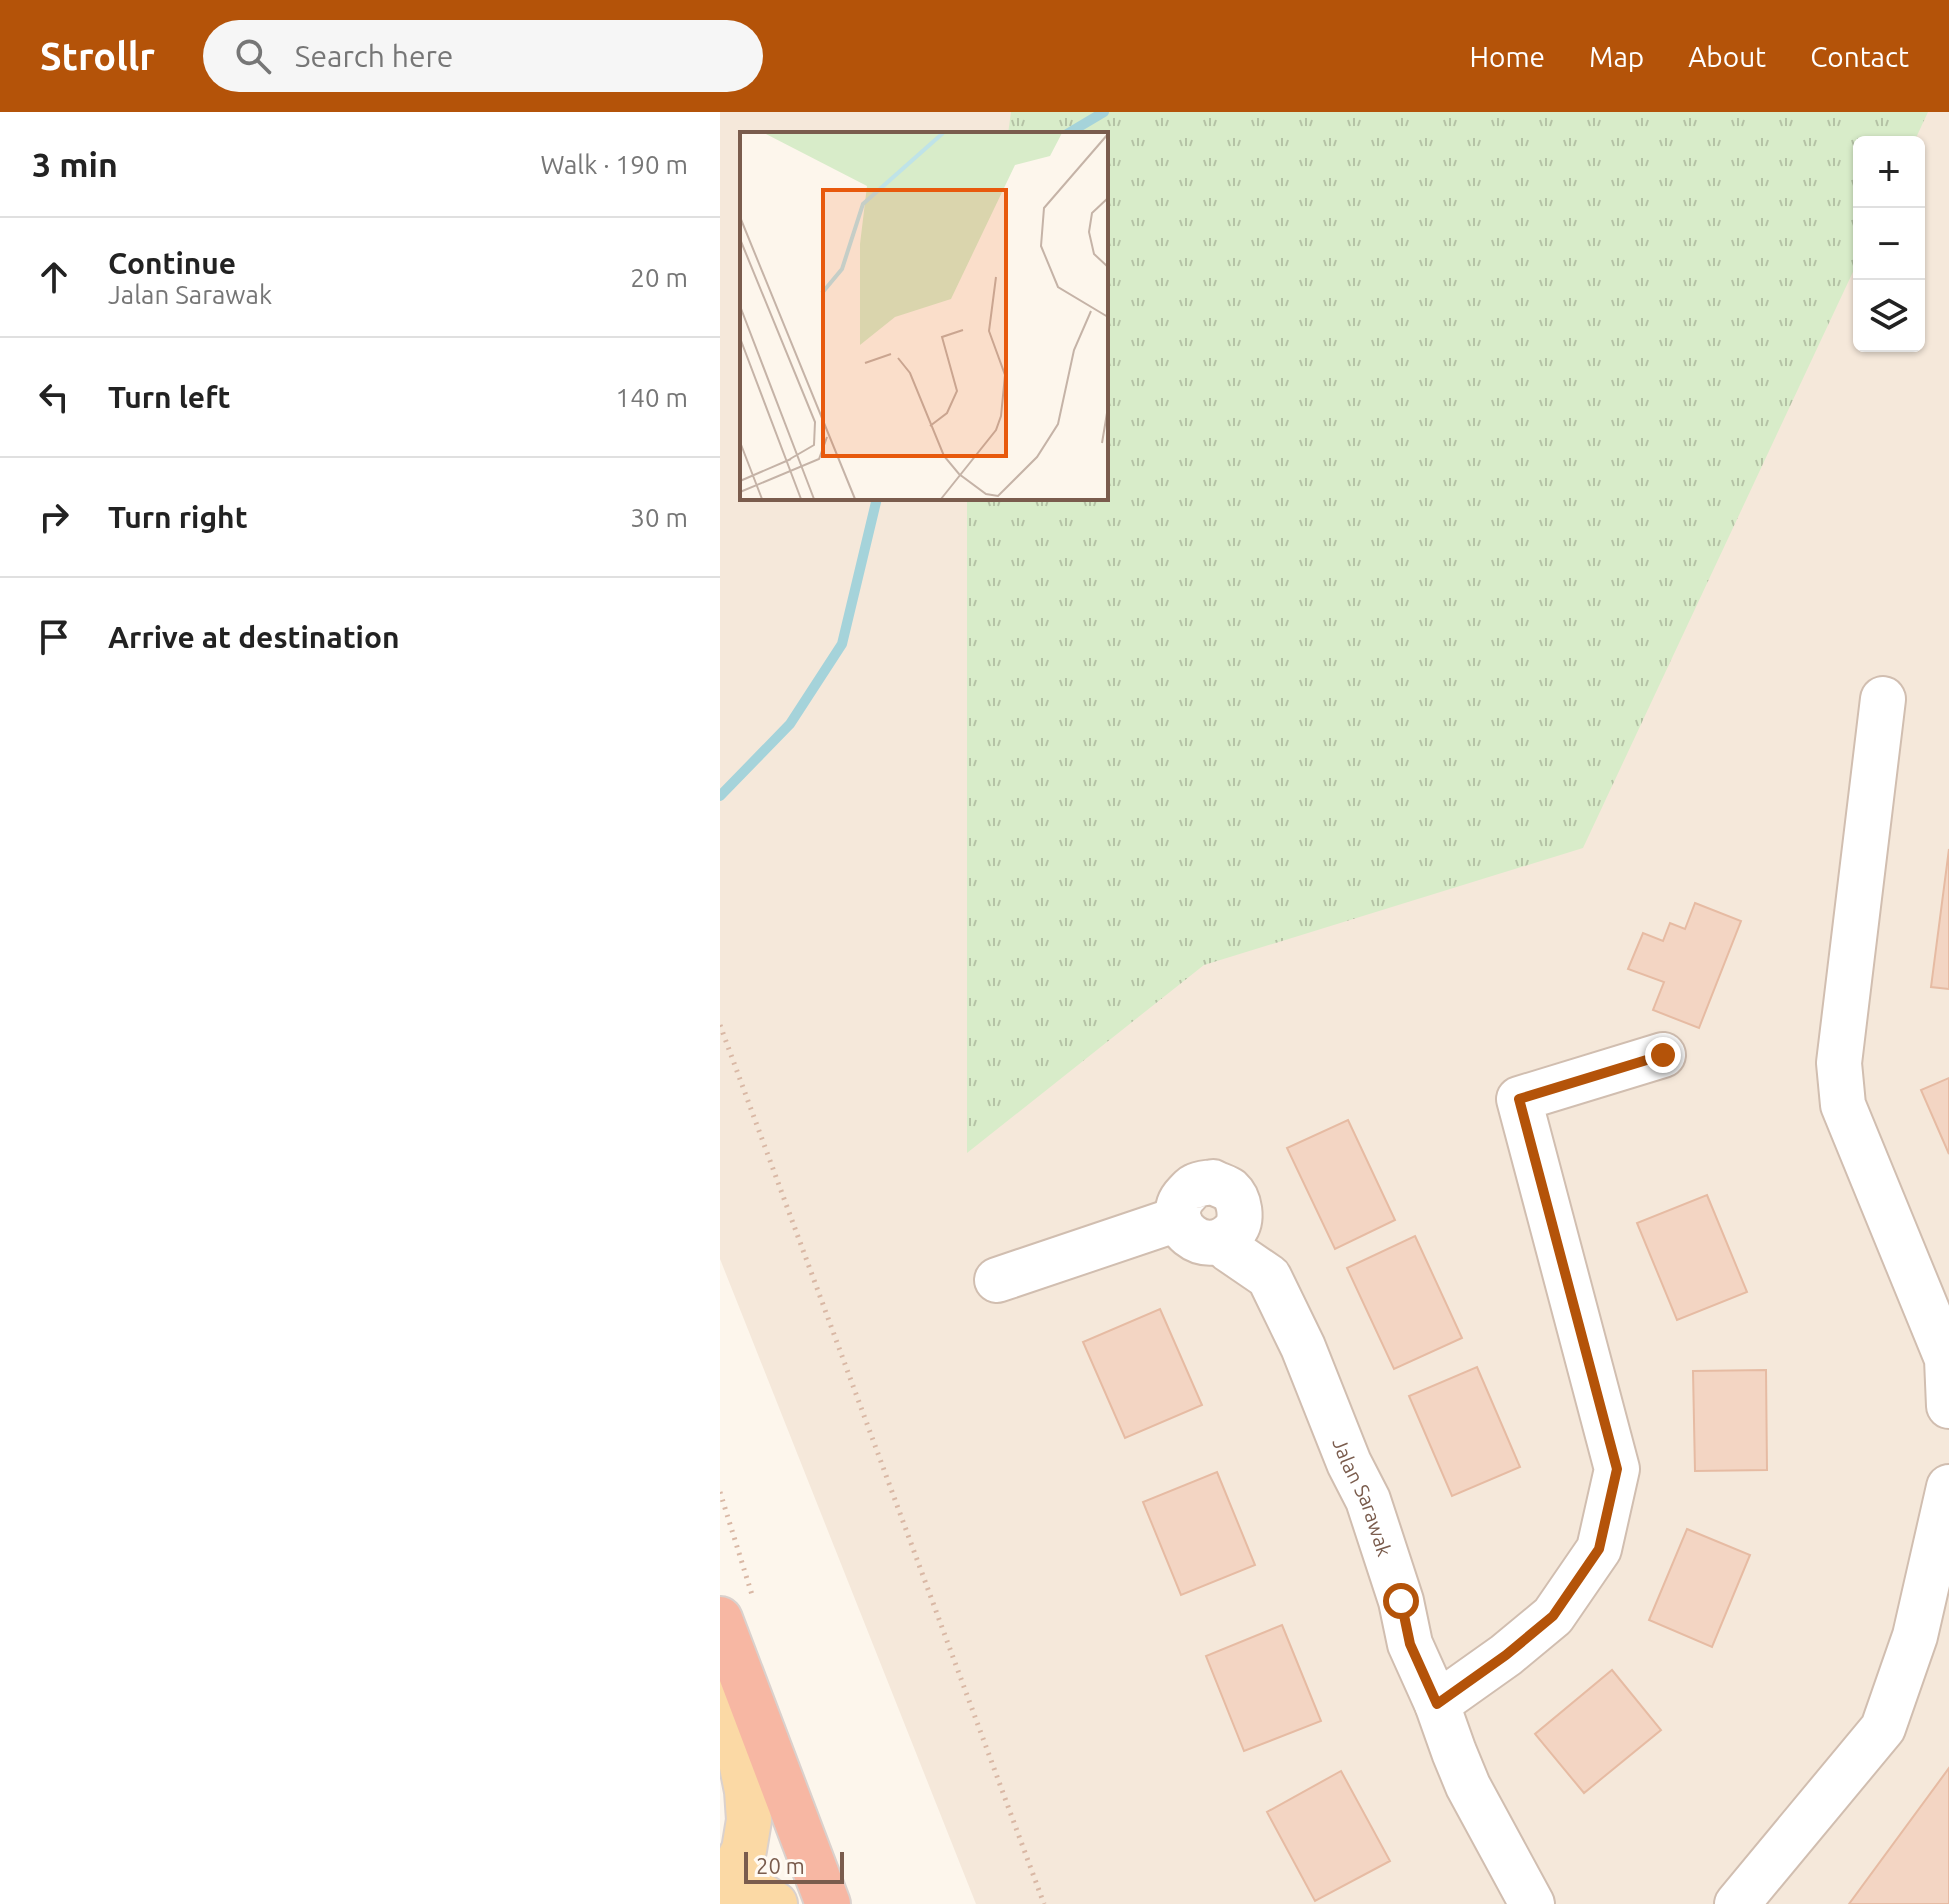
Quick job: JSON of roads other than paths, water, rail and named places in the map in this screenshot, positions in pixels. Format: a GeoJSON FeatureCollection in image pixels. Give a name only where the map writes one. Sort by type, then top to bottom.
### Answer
{"type":"FeatureCollection","features":[{"type":"Feature","properties":{"kind":"highway"},"geometry":{"type":"LineString","coordinates":[[720,1619],[828,1904]]}},
{"type":"Feature","properties":{"kind":"main road"},"geometry":{"type":"LineString","coordinates":[[720,1657],[747,1791],[749,1820],[744,1850],[723,1884],[756,1892],[775,1904]]}},
{"type":"Feature","properties":{"kind":"lane"},"geometry":{"type":"LineString","coordinates":[[1883,699],[1839,1063],[1843,1105],[1947,1359],[1949,1406]]}},
{"type":"Feature","properties":{"kind":"lane"},"geometry":{"type":"LineString","coordinates":[[1437,1704],[1506,1655],[1553,1616],[1599,1549],[1617,1469],[1519,1099],[1663,1055]]}},
{"type":"Feature","properties":{"kind":"lane","name":"Jalan Sarawak"},"geometry":{"type":"LineString","coordinates":[[997,1280],[1178,1219],[1181,1200],[1194,1186],[1213,1182],[1231,1191],[1240,1208],[1238,1227],[1224,1241],[1228,1249],[1269,1277],[1303,1347],[1349,1463],[1368,1500],[1401,1601],[1410,1644],[1468,1786],[1532,1904]]}},
{"type":"Feature","properties":{"kind":"lane"},"geometry":{"type":"LineString","coordinates":[[1737,1904],[1883,1728],[1915,1636],[1949,1487]]}},
{"type":"Feature","properties":{"kind":"waterway"},"geometry":{"type":"LineString","coordinates":[[1070,132],[1104,112]]}},
{"type":"Feature","properties":{"kind":"waterway"},"geometry":{"type":"LineString","coordinates":[[720,796],[790,724],[842,644],[877,500]]}}]}
